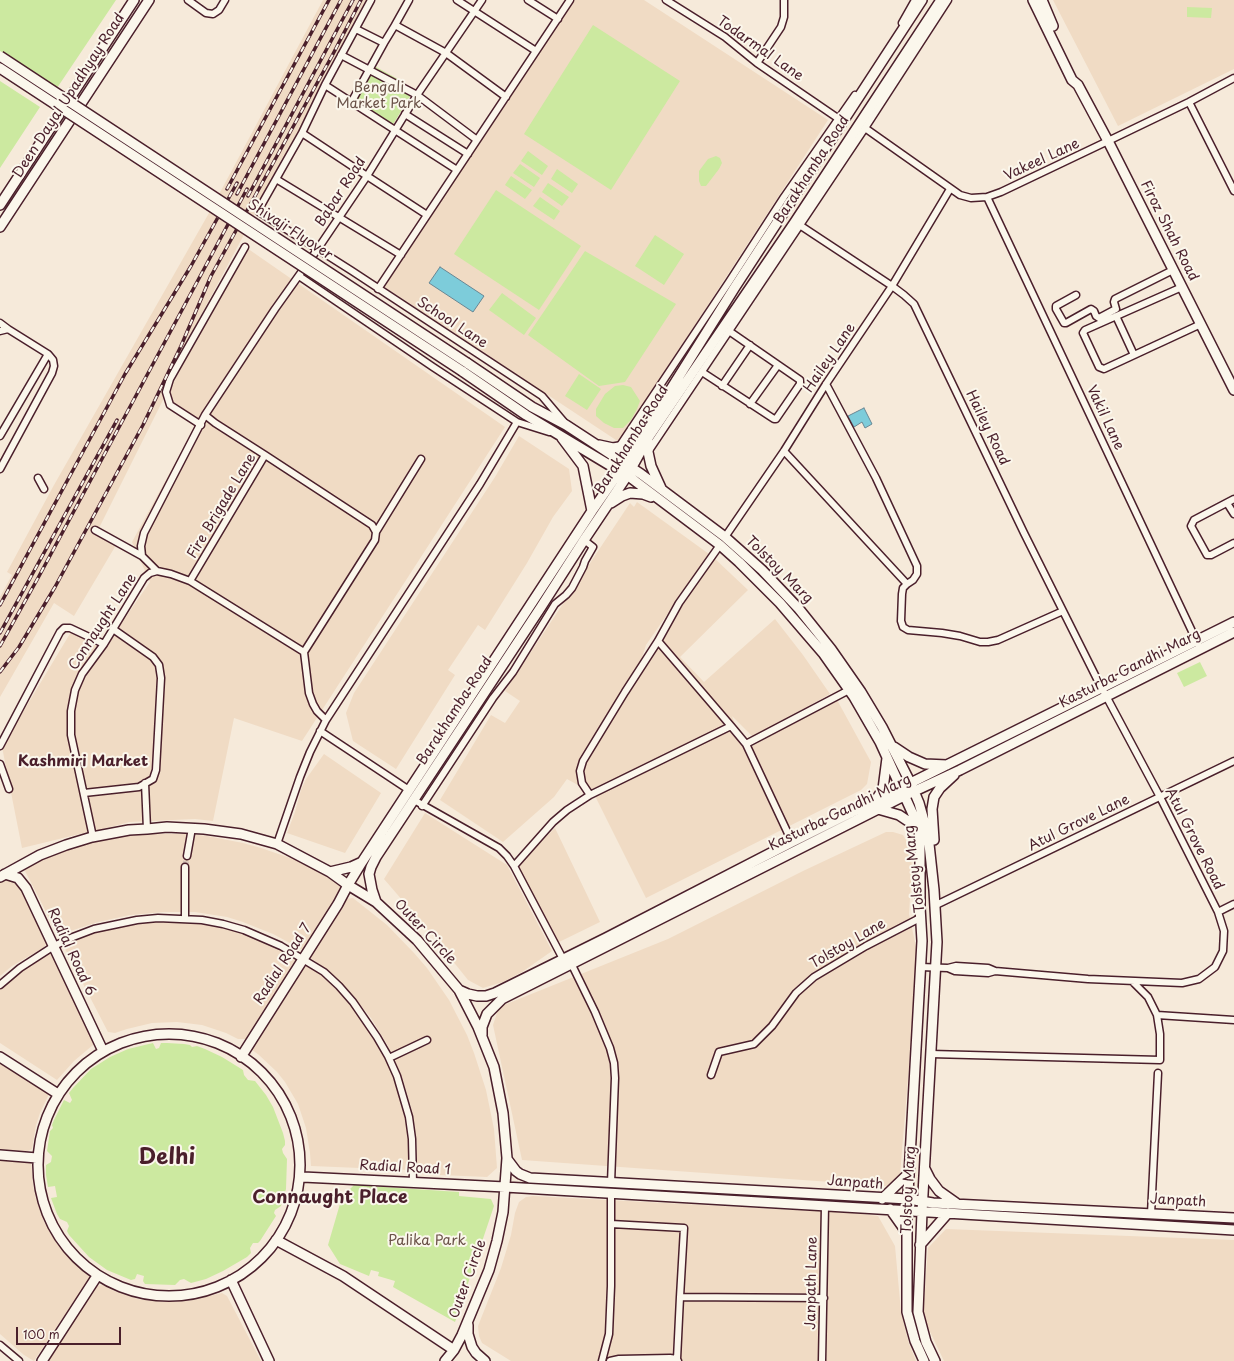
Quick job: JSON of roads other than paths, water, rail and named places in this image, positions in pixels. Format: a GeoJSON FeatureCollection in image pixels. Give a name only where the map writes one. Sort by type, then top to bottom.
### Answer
{"type":"FeatureCollection","features":[{"type":"Feature","properties":{"kind":"main road","name":"Deen Dayal Upadhyay Road"},"geometry":{"type":"LineString","coordinates":[[0,205],[134,0]]}},
{"type":"Feature","properties":{"kind":"main road","name":"Deen Dayal Upadhyay Road"},"geometry":{"type":"LineString","coordinates":[[0,227],[149,0]]}},
{"type":"Feature","properties":{"kind":"main road","name":"Barakhamba Road"},"geometry":{"type":"LineString","coordinates":[[376,902],[369,874],[371,867],[607,505],[644,439],[778,213],[922,0]]}},
{"type":"Feature","properties":{"kind":"main road","name":"Barakhamba Road"},"geometry":{"type":"LineString","coordinates":[[644,439],[797,223],[941,0]]}},
{"type":"Feature","properties":{"kind":"main road","name":"Firoz Shah Road"},"geometry":{"type":"LineString","coordinates":[[1033,0],[1072,80],[1078,85],[1108,141],[1234,390]]}},
{"type":"Feature","properties":{"kind":"main road","name":"Firoz Shah Road"},"geometry":{"type":"LineString","coordinates":[[1042,0],[1050,22],[1078,78],[1078,85]]}},
{"type":"Feature","properties":{"kind":"main road","name":"Shivaji Flyover"},"geometry":{"type":"LineString","coordinates":[[0,56],[532,407],[566,425],[594,444],[626,470]]}},
{"type":"Feature","properties":{"kind":"main road","name":"Shivaji Flyover"},"geometry":{"type":"LineString","coordinates":[[0,68],[526,415],[626,470]]}},
{"type":"Feature","properties":{"kind":"main road"},"geometry":{"type":"LineString","coordinates":[[560,435],[568,448],[582,465],[592,511]]}},
{"type":"Feature","properties":{"kind":"main road"},"geometry":{"type":"LineString","coordinates":[[594,444],[614,448],[628,446],[644,439],[654,475],[663,491]]}},
{"type":"Feature","properties":{"kind":"main road","name":"Barakhamba Road"},"geometry":{"type":"LineString","coordinates":[[362,862],[592,511],[626,470]]}},
{"type":"Feature","properties":{"kind":"main road","name":"Tolstoy Marg"},"geometry":{"type":"LineString","coordinates":[[626,470],[663,491],[725,537],[768,575],[799,609],[831,649],[861,692],[890,743],[913,788],[921,810],[928,835],[934,890],[937,942],[924,1166],[918,1312],[926,1342],[935,1361]]}},
{"type":"Feature","properties":{"kind":"main road","name":"Tolstoy Marg"},"geometry":{"type":"LineString","coordinates":[[626,470],[658,500],[720,545],[757,578],[790,613],[823,653],[849,690],[880,742],[918,828],[921,852],[920,918],[922,941],[908,1174],[908,1200],[906,1211],[907,1312],[915,1341],[924,1361]]}},
{"type":"Feature","properties":{"kind":"main road"},"geometry":{"type":"LineString","coordinates":[[607,505],[630,493],[643,494],[658,500]]}},
{"type":"Feature","properties":{"kind":"main road","name":"Kasturba Gandhi Marg"},"geometry":{"type":"LineString","coordinates":[[459,990],[472,996],[491,995],[567,961],[902,792],[960,770],[1106,697],[1199,645],[1234,622]]}},
{"type":"Feature","properties":{"kind":"main road","name":"Kasturba Gandhi Marg"},"geometry":{"type":"LineString","coordinates":[[913,788],[948,765],[1101,687],[1199,645],[1234,632]]}},
{"type":"Feature","properties":{"kind":"main road"},"geometry":{"type":"LineString","coordinates":[[890,743],[903,754],[921,762],[933,765],[948,765]]}},
{"type":"Feature","properties":{"kind":"main road"},"geometry":{"type":"LineString","coordinates":[[887,757],[883,789],[877,805],[899,815],[918,828]]}},
{"type":"Feature","properties":{"kind":"main road"},"geometry":{"type":"LineString","coordinates":[[934,890],[936,868],[932,809],[934,797],[940,788],[960,770]]}},
{"type":"Feature","properties":{"kind":"main road","name":"Kasturba Gandhi Marg"},"geometry":{"type":"LineString","coordinates":[[484,1040],[482,1027],[484,1020],[487,1014],[499,1001],[567,961],[792,842],[877,805]]}},
{"type":"Feature","properties":{"kind":"main road","name":"Outer Circle"},"geometry":{"type":"LineString","coordinates":[[3,875],[40,855],[93,837],[129,830],[167,827],[204,828],[241,834],[277,844],[330,872],[376,902],[417,940],[459,990],[484,1040],[494,1067],[502,1107],[507,1158],[503,1212],[489,1270],[462,1335],[454,1350],[444,1361]]}},
{"type":"Feature","properties":{"kind":"main road"},"geometry":{"type":"LineString","coordinates":[[330,872],[351,867],[362,862]]}},
{"type":"Feature","properties":{"kind":"main road","name":"Radial Road 7"},"geometry":{"type":"LineString","coordinates":[[241,1057],[338,904],[362,862]]}},
{"type":"Feature","properties":{"kind":"main road","name":"Radial Road 6"},"geometry":{"type":"LineString","coordinates":[[3,875],[18,878],[24,885],[103,1051]]}},
{"type":"Feature","properties":{"kind":"main road"},"geometry":{"type":"LineString","coordinates":[[164,1034],[188,1036],[219,1044],[257,1068],[270,1081],[284,1102],[299,1136],[303,1164],[303,1177],[298,1197],[290,1217],[276,1240],[248,1269],[231,1280],[203,1292],[188,1295],[169,1297],[150,1296],[132,1292],[97,1276],[75,1258],[58,1237],[43,1206],[39,1189],[36,1158],[42,1131],[46,1118],[58,1094],[67,1081],[78,1070],[103,1051],[141,1037],[164,1034]]}},
{"type":"Feature","properties":{"kind":"main road"},"geometry":{"type":"LineString","coordinates":[[0,1057],[58,1094]]}},
{"type":"Feature","properties":{"kind":"main road"},"geometry":{"type":"LineString","coordinates":[[0,1155],[36,1158]]}},
{"type":"Feature","properties":{"kind":"main road","name":"Janpath"},"geometry":{"type":"LineString","coordinates":[[507,1158],[509,1163],[516,1171],[530,1178],[957,1204],[1234,1218]]}},
{"type":"Feature","properties":{"kind":"main road"},"geometry":{"type":"LineString","coordinates":[[924,1166],[930,1179],[939,1191],[957,1204]]}},
{"type":"Feature","properties":{"kind":"main road"},"geometry":{"type":"LineString","coordinates":[[882,1199],[908,1174]]}},
{"type":"Feature","properties":{"kind":"main road","name":"Radial Road 1"},"geometry":{"type":"LineString","coordinates":[[303,1177],[506,1187]]}},
{"type":"Feature","properties":{"kind":"main road","name":"Janpath"},"geometry":{"type":"LineString","coordinates":[[506,1187],[1234,1230]]}},
{"type":"Feature","properties":{"kind":"main road"},"geometry":{"type":"LineString","coordinates":[[890,1209],[907,1233]]}},
{"type":"Feature","properties":{"kind":"main road"},"geometry":{"type":"LineString","coordinates":[[920,1245],[948,1213]]}},
{"type":"Feature","properties":{"kind":"main road"},"geometry":{"type":"LineString","coordinates":[[276,1240],[343,1276],[454,1350]]}},
{"type":"Feature","properties":{"kind":"main road"},"geometry":{"type":"LineString","coordinates":[[42,1361],[97,1276]]}},
{"type":"Feature","properties":{"kind":"main road"},"geometry":{"type":"LineString","coordinates":[[231,1280],[270,1361]]}},
{"type":"Feature","properties":{"kind":"main road"},"geometry":{"type":"LineString","coordinates":[[468,1320],[468,1334],[472,1347],[484,1361]]}},
{"type":"Feature","properties":{"kind":"street"},"geometry":{"type":"LineString","coordinates":[[188,0],[206,12],[213,14],[219,10],[225,0]]}},
{"type":"Feature","properties":{"kind":"street"},"geometry":{"type":"LineString","coordinates":[[371,0],[325,85],[302,133],[276,179],[401,255]]}},
{"type":"Feature","properties":{"kind":"street"},"geometry":{"type":"LineString","coordinates":[[352,101],[409,0]]}},
{"type":"Feature","properties":{"kind":"street"},"geometry":{"type":"LineString","coordinates":[[456,0],[536,51]]}},
{"type":"Feature","properties":{"kind":"street","name":"Babar Road"},"geometry":{"type":"LineString","coordinates":[[142,556],[141,546],[144,533],[205,415],[275,309],[300,276],[339,218],[417,95],[482,0]]}},
{"type":"Feature","properties":{"kind":"street"},"geometry":{"type":"LineString","coordinates":[[528,0],[558,19]]}},
{"type":"Feature","properties":{"kind":"street"},"geometry":{"type":"LineString","coordinates":[[378,288],[570,0]]}},
{"type":"Feature","properties":{"kind":"street","name":"Todarmal Lane"},"geometry":{"type":"LineString","coordinates":[[666,0],[725,37],[757,64],[839,119]]}},
{"type":"Feature","properties":{"kind":"street"},"geometry":{"type":"LineString","coordinates":[[757,64],[781,27],[784,17],[784,0]]}},
{"type":"Feature","properties":{"kind":"street"},"geometry":{"type":"LineString","coordinates":[[619,447],[778,213],[888,46],[915,0]]}},
{"type":"Feature","properties":{"kind":"street"},"geometry":{"type":"LineString","coordinates":[[648,452],[729,331],[797,223],[865,128],[948,0]]}},
{"type":"Feature","properties":{"kind":"street"},"geometry":{"type":"LineString","coordinates":[[395,25],[446,53],[506,97]]}},
{"type":"Feature","properties":{"kind":"street"},"geometry":{"type":"LineString","coordinates":[[356,28],[384,43]]}},
{"type":"Feature","properties":{"kind":"street"},"geometry":{"type":"LineString","coordinates":[[342,55],[417,95],[477,140]]}},
{"type":"Feature","properties":{"kind":"street","name":"Vakeel Lane"},"geometry":{"type":"LineString","coordinates":[[865,128],[960,195],[971,198],[987,197],[1001,192],[1189,102],[1234,78]]}},
{"type":"Feature","properties":{"kind":"street"},"geometry":{"type":"LineString","coordinates":[[325,85],[396,129],[457,170]]}},
{"type":"Feature","properties":{"kind":"street"},"geometry":{"type":"LineString","coordinates":[[1189,102],[1234,191]]}},
{"type":"Feature","properties":{"kind":"street"},"geometry":{"type":"LineString","coordinates":[[405,114],[468,154]]}},
{"type":"Feature","properties":{"kind":"street"},"geometry":{"type":"LineString","coordinates":[[302,133],[427,215]]}},
{"type":"Feature","properties":{"kind":"street","name":"School Lane"},"geometry":{"type":"LineString","coordinates":[[276,179],[259,209],[259,212],[352,271],[542,396],[566,425]]}},
{"type":"Feature","properties":{"kind":"street","name":"Hailey Lane"},"geometry":{"type":"LineString","coordinates":[[725,537],[784,451],[826,384],[892,286],[950,189]]}},
{"type":"Feature","properties":{"kind":"street","name":"Vakil Lane"},"geometry":{"type":"LineString","coordinates":[[987,197],[1199,645]]}},
{"type":"Feature","properties":{"kind":"street","name":"Hailey Road"},"geometry":{"type":"LineString","coordinates":[[797,223],[892,286],[914,304],[1101,687]]}},
{"type":"Feature","properties":{"kind":"street"},"geometry":{"type":"LineString","coordinates":[[201,424],[170,405],[166,392],[170,379],[245,247]]}},
{"type":"Feature","properties":{"kind":"street"},"geometry":{"type":"LineString","coordinates":[[1076,295],[1056,306],[1056,309],[1066,324],[1091,309],[1099,318],[1114,310],[1116,306],[1114,302],[1115,299],[1173,270]]}},
{"type":"Feature","properties":{"kind":"street"},"geometry":{"type":"LineString","coordinates":[[300,276],[433,367],[517,422],[560,435]]}},
{"type":"Feature","properties":{"kind":"street"},"geometry":{"type":"LineString","coordinates":[[1182,287],[1085,330],[1083,332],[1084,335],[1099,368],[1101,369],[1134,355],[1201,324]]}},
{"type":"Feature","properties":{"kind":"street"},"geometry":{"type":"LineString","coordinates":[[1116,316],[1134,355]]}},
{"type":"Feature","properties":{"kind":"street"},"geometry":{"type":"LineString","coordinates":[[0,323],[48,354],[53,360],[54,366],[52,373],[0,469]]}},
{"type":"Feature","properties":{"kind":"street"},"geometry":{"type":"LineString","coordinates":[[0,331],[8,329]]}},
{"type":"Feature","properties":{"kind":"street"},"geometry":{"type":"LineString","coordinates":[[702,372],[774,419],[776,419],[800,384],[800,380],[729,331]]}},
{"type":"Feature","properties":{"kind":"street"},"geometry":{"type":"LineString","coordinates":[[722,386],[750,345]]}},
{"type":"Feature","properties":{"kind":"street"},"geometry":{"type":"LineString","coordinates":[[0,436],[48,354]]}},
{"type":"Feature","properties":{"kind":"street"},"geometry":{"type":"LineString","coordinates":[[750,404],[778,364]]}},
{"type":"Feature","properties":{"kind":"street"},"geometry":{"type":"LineString","coordinates":[[826,384],[876,478],[917,566],[917,574],[913,580],[903,588],[901,621],[903,627],[908,630],[942,633],[960,636],[980,642],[988,642],[998,640],[1063,611]]}},
{"type":"Feature","properties":{"kind":"street"},"geometry":{"type":"LineString","coordinates":[[205,415],[265,455]]}},
{"type":"Feature","properties":{"kind":"street"},"geometry":{"type":"LineString","coordinates":[[277,844],[300,777],[310,752],[326,720],[480,484],[517,422]]}},
{"type":"Feature","properties":{"kind":"street"},"geometry":{"type":"LineString","coordinates":[[784,451],[907,584]]}},
{"type":"Feature","properties":{"kind":"street","name":"Fire Brigade Lane"},"geometry":{"type":"LineString","coordinates":[[190,581],[265,455],[372,525],[376,532]]}},
{"type":"Feature","properties":{"kind":"street"},"geometry":{"type":"LineString","coordinates":[[326,720],[317,711],[313,704],[304,652],[375,540],[376,532],[421,459]]}},
{"type":"Feature","properties":{"kind":"street"},"geometry":{"type":"LineString","coordinates":[[38,478],[44,489]]}},
{"type":"Feature","properties":{"kind":"street"},"geometry":{"type":"LineString","coordinates":[[1234,499],[1194,520],[1191,526],[1207,555],[1211,555],[1234,543]]}},
{"type":"Feature","properties":{"kind":"street"},"geometry":{"type":"LineString","coordinates":[[1228,503],[1234,514]]}},
{"type":"Feature","properties":{"kind":"street"},"geometry":{"type":"LineString","coordinates":[[95,530],[142,556],[157,571]]}},
{"type":"Feature","properties":{"kind":"street"},"geometry":{"type":"LineString","coordinates":[[422,806],[493,698],[513,672],[555,604],[572,588],[593,547],[584,540]]}},
{"type":"Feature","properties":{"kind":"street"},"geometry":{"type":"LineString","coordinates":[[590,795],[582,783],[580,771],[583,761],[658,641],[679,603],[720,545]]}},
{"type":"Feature","properties":{"kind":"street","name":"Connaught Lane"},"geometry":{"type":"LineString","coordinates":[[93,837],[71,735],[71,711],[75,690],[82,674],[104,644],[144,578],[150,573],[157,571],[190,581],[304,652]]}},
{"type":"Feature","properties":{"kind":"street"},"geometry":{"type":"LineString","coordinates":[[0,746],[60,632],[64,628],[70,628],[104,644]]}},
{"type":"Feature","properties":{"kind":"street"},"geometry":{"type":"LineString","coordinates":[[84,793],[139,787],[153,779],[156,770],[161,678],[159,665],[153,657],[113,629]]}},
{"type":"Feature","properties":{"kind":"street"},"geometry":{"type":"LineString","coordinates":[[658,641],[746,744],[792,842]]}},
{"type":"Feature","properties":{"kind":"street","name":"Atul Grove Road"},"geometry":{"type":"LineString","coordinates":[[920,967],[948,968],[955,971],[988,973],[995,971],[1133,982],[1182,984],[1198,979],[1215,968],[1223,951],[1224,931],[1218,912],[1160,797],[1101,687]]}},
{"type":"Feature","properties":{"kind":"street"},"geometry":{"type":"LineString","coordinates":[[746,744],[849,690]]}},
{"type":"Feature","properties":{"kind":"street"},"geometry":{"type":"LineString","coordinates":[[467,718],[477,724]]}},
{"type":"Feature","properties":{"kind":"street"},"geometry":{"type":"LineString","coordinates":[[514,866],[553,822],[567,810],[590,795],[731,726]]}},
{"type":"Feature","properties":{"kind":"street"},"geometry":{"type":"LineString","coordinates":[[320,731],[409,790]]}},
{"type":"Feature","properties":{"kind":"street","name":"Atul Grove Lane"},"geometry":{"type":"LineString","coordinates":[[934,906],[1234,762]]}},
{"type":"Feature","properties":{"kind":"street"},"geometry":{"type":"LineString","coordinates":[[0,764],[9,789]]}},
{"type":"Feature","properties":{"kind":"street"},"geometry":{"type":"LineString","coordinates":[[145,783],[147,829]]}},
{"type":"Feature","properties":{"kind":"street"},"geometry":{"type":"LineString","coordinates":[[414,800],[422,806],[499,848],[507,856],[595,1012],[610,1048],[614,1064],[615,1078],[611,1183]]}},
{"type":"Feature","properties":{"kind":"street"},"geometry":{"type":"LineString","coordinates":[[187,856],[192,828]]}},
{"type":"Feature","properties":{"kind":"street"},"geometry":{"type":"LineString","coordinates":[[185,919],[186,867]]}},
{"type":"Feature","properties":{"kind":"street"},"geometry":{"type":"LineString","coordinates":[[1218,912],[1234,904]]}},
{"type":"Feature","properties":{"kind":"street"},"geometry":{"type":"LineString","coordinates":[[0,985],[20,968],[54,946],[94,929],[136,920],[158,918],[185,919],[223,924],[244,930],[281,946],[324,972],[353,1002],[378,1037],[397,1076],[404,1096],[410,1122],[413,1182]]}},
{"type":"Feature","properties":{"kind":"street","name":"Tolstoy Lane"},"geometry":{"type":"LineString","coordinates":[[711,1075],[719,1052],[754,1044],[772,1026],[796,993],[814,977],[866,946],[920,918]]}},
{"type":"Feature","properties":{"kind":"street"},"geometry":{"type":"LineString","coordinates":[[931,1054],[1160,1060],[1160,1034],[1157,1015],[1148,997],[1133,982]]}},
{"type":"Feature","properties":{"kind":"street"},"geometry":{"type":"LineString","coordinates":[[1157,1015],[1234,1020]]}},
{"type":"Feature","properties":{"kind":"street"},"geometry":{"type":"LineString","coordinates":[[389,1058],[428,1040]]}},
{"type":"Feature","properties":{"kind":"street"},"geometry":{"type":"LineString","coordinates":[[1151,1214],[1158,1073]]}},
{"type":"Feature","properties":{"kind":"street"},"geometry":{"type":"LineString","coordinates":[[602,1361],[609,1334],[611,1286],[611,1193]]}},
{"type":"Feature","properties":{"kind":"street","name":"Janpath Lane"},"geometry":{"type":"LineString","coordinates":[[822,1361],[825,1206]]}},
{"type":"Feature","properties":{"kind":"street"},"geometry":{"type":"LineString","coordinates":[[610,1361],[614,1359],[626,1358],[670,1358],[677,1360],[684,1228],[611,1224]]}},
{"type":"Feature","properties":{"kind":"street"},"geometry":{"type":"LineString","coordinates":[[680,1297],[824,1298]]}},
{"type":"Feature","properties":{"kind":"street"},"geometry":{"type":"LineString","coordinates":[[0,1345],[19,1361]]}},
{"type":"Feature","properties":{"kind":"water"},"geometry":{"type":"Polygon","coordinates":[[[440,267],[484,296],[473,312],[429,283],[440,267]]]}},
{"type":"Feature","properties":{"kind":"water"},"geometry":{"type":"Polygon","coordinates":[[[864,408],[872,424],[865,428],[862,422],[854,427],[848,416],[864,408]]]}},
{"type":"Feature","properties":{"kind":"tunnel"},"geometry":{"type":"LineString","coordinates":[[185,867],[187,856]]}},
{"type":"Feature","properties":{"kind":"railway"},"geometry":{"type":"LineString","coordinates":[[227,189],[329,0]]}},
{"type":"Feature","properties":{"kind":"railway"},"geometry":{"type":"LineString","coordinates":[[237,194],[341,0]]}},
{"type":"Feature","properties":{"kind":"railway"},"geometry":{"type":"LineString","coordinates":[[248,196],[353,0]]}},
{"type":"Feature","properties":{"kind":"railway"},"geometry":{"type":"LineString","coordinates":[[0,672],[19,647],[55,587],[143,425],[181,346],[211,276],[332,56],[361,0]]}},
{"type":"Feature","properties":{"kind":"railway"},"geometry":{"type":"LineString","coordinates":[[0,605],[125,374],[191,266],[237,183]]}},
{"type":"Feature","properties":{"kind":"railway"},"geometry":{"type":"LineString","coordinates":[[0,646],[247,189]]}},
{"type":"Feature","properties":{"kind":"railway"},"geometry":{"type":"LineString","coordinates":[[0,633],[117,420]]}},
{"type":"Feature","properties":{"kind":"district","name":"Kashmiri Market"},"geometry":{"type":"Point","coordinates":[83,762]}},
{"type":"Feature","properties":{"kind":"district","name":"Delhi"},"geometry":{"type":"Point","coordinates":[167,1158]}},
{"type":"Feature","properties":{"kind":"district","name":"Connaught Place"},"geometry":{"type":"Point","coordinates":[330,1198]}},
{"type":"Feature","properties":{"kind":"park label","name":"Bengali Market Park"},"geometry":{"type":"Point","coordinates":[379,96]}},
{"type":"Feature","properties":{"kind":"park label","name":"Palika Park"},"geometry":{"type":"Point","coordinates":[427,1241]}}]}
